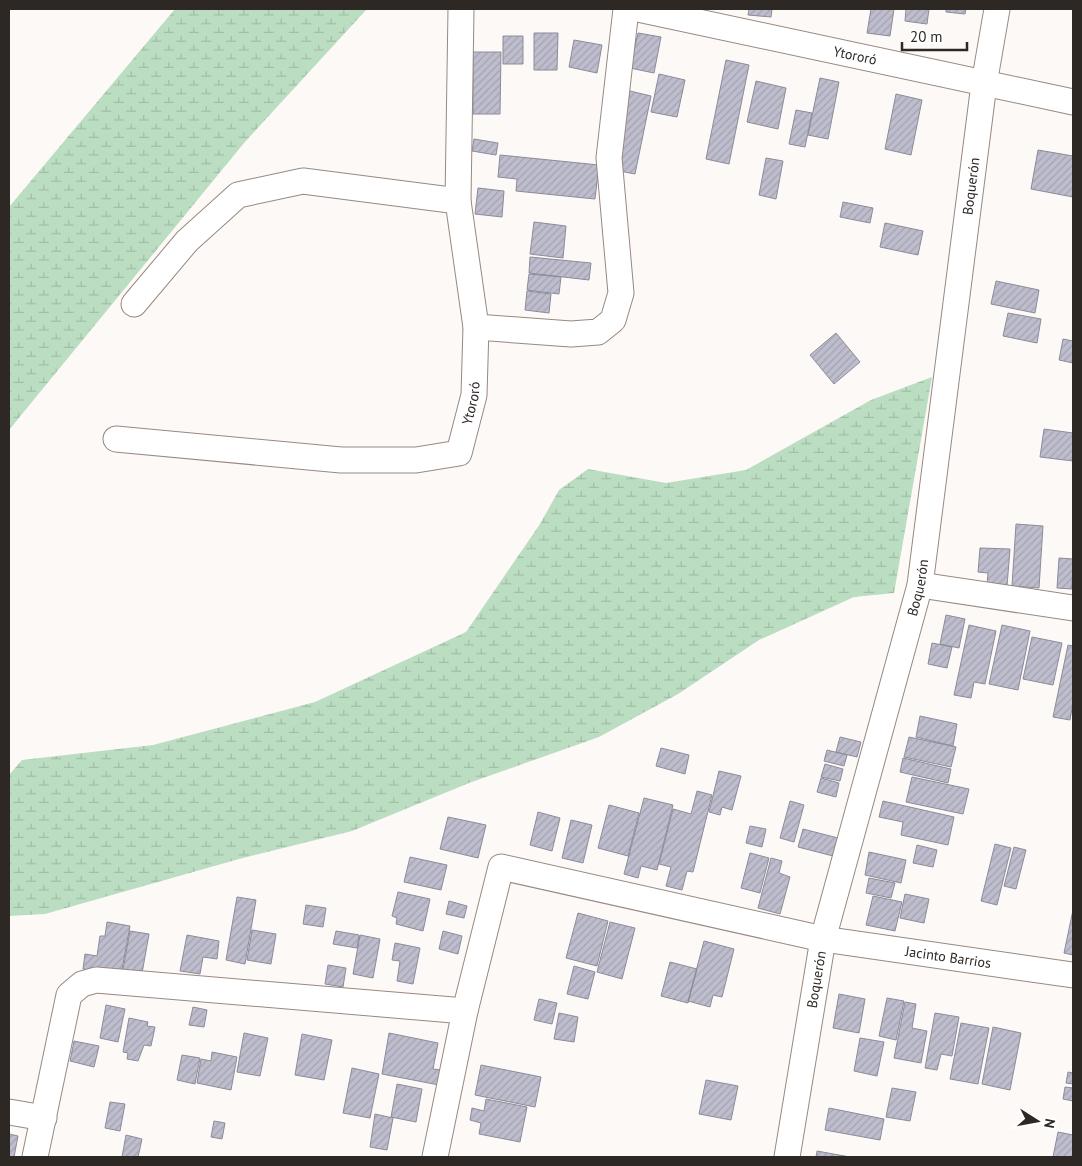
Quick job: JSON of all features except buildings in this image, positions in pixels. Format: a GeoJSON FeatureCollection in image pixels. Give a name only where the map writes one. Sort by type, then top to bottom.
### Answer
{"type":"FeatureCollection","features":[{"type":"Feature","properties":{"kind":"street","name":"Ytororó"},"geometry":{"type":"LineString","coordinates":[[116,438],[341,460],[416,460],[459,453],[474,395],[476,327],[458,200],[461,9]]}},
{"type":"Feature","properties":{"kind":"street"},"geometry":{"type":"LineString","coordinates":[[476,327],[572,334],[598,332],[613,320],[621,293],[610,158],[626,9]]}},
{"type":"Feature","properties":{"kind":"street","name":"Ytororó"},"geometry":{"type":"LineString","coordinates":[[638,9],[1073,102]]}},
{"type":"Feature","properties":{"kind":"street","name":"Boquerón"},"geometry":{"type":"LineString","coordinates":[[787,1157],[823,939],[920,585],[984,84],[997,9]]}},
{"type":"Feature","properties":{"kind":"street"},"geometry":{"type":"LineString","coordinates":[[134,304],[187,241],[238,195],[303,181],[458,200]]}},
{"type":"Feature","properties":{"kind":"street"},"geometry":{"type":"LineString","coordinates":[[920,585],[1073,608]]}},
{"type":"Feature","properties":{"kind":"street","name":"Jacinto Barrios"},"geometry":{"type":"LineString","coordinates":[[464,1011],[501,867],[823,939],[1073,975]]}},
{"type":"Feature","properties":{"kind":"street"},"geometry":{"type":"LineString","coordinates":[[35,1157],[69,995],[82,984],[96,980],[464,1011],[435,1157]]}},
{"type":"Feature","properties":{"kind":"street"},"geometry":{"type":"LineString","coordinates":[[9,1112],[44,1118]]}},
{"type":"Feature","properties":{"kind":"green space"},"geometry":{"type":"Polygon","coordinates":[[[175,9],[367,9],[244,143],[9,430],[9,207],[175,9]]]}},
{"type":"Feature","properties":{"kind":"green space"},"geometry":{"type":"Polygon","coordinates":[[[932,377],[894,593],[854,597],[759,640],[678,694],[599,737],[469,783],[352,831],[239,859],[45,914],[9,916],[9,775],[22,760],[153,745],[315,702],[466,632],[540,524],[559,490],[588,469],[666,483],[746,470],[871,400],[932,377]]]}}]}
